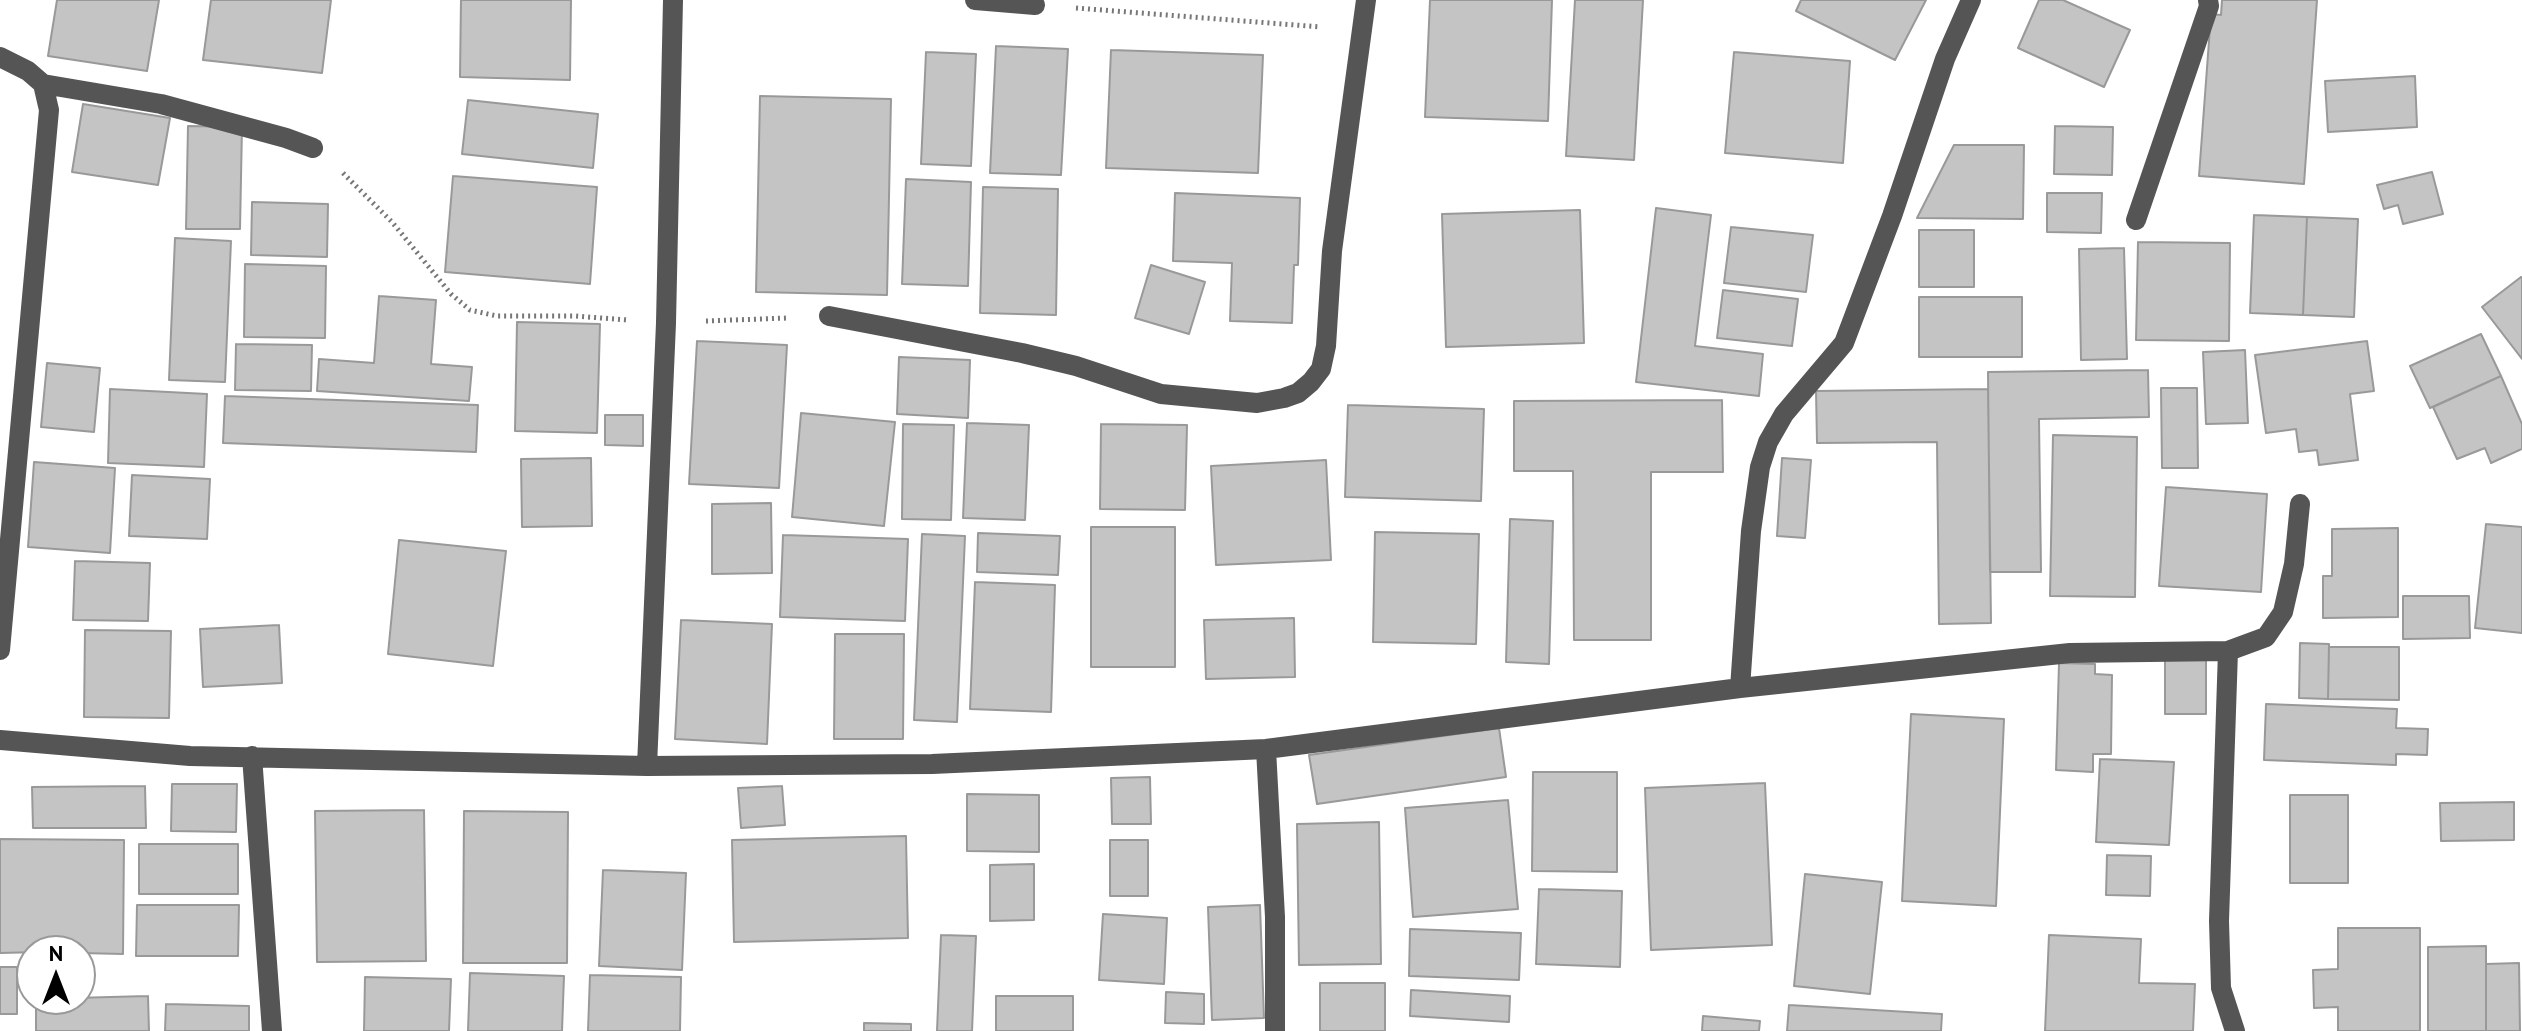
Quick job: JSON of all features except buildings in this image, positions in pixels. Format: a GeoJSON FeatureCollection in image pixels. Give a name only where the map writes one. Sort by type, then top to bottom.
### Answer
{"type":"FeatureCollection","features":[{"type":"Feature","properties":{"kind":"street"},"geometry":{"type":"LineString","coordinates":[[647,766],[666,323],[673,0]]}},
{"type":"Feature","properties":{"kind":"street"},"geometry":{"type":"LineString","coordinates":[[975,0],[1035,5]]}},
{"type":"Feature","properties":{"kind":"street"},"geometry":{"type":"LineString","coordinates":[[829,316],[1022,353],[1076,366],[1161,394],[1257,403],[1298,393],[1321,369],[1326,346],[1332,251],[1366,0]]}},
{"type":"Feature","properties":{"kind":"street"},"geometry":{"type":"LineString","coordinates":[[1740,688],[1751,531],[1760,467],[1768,442],[1784,414],[1844,343],[1892,216],[1945,59],[1971,0]]}},
{"type":"Feature","properties":{"kind":"street"},"geometry":{"type":"LineString","coordinates":[[2136,220],[2209,6],[2208,0]]}},
{"type":"Feature","properties":{"kind":"street"},"geometry":{"type":"LineString","coordinates":[[0,57],[28,71],[43,84],[161,104],[313,148]]}},
{"type":"Feature","properties":{"kind":"street"},"geometry":{"type":"LineString","coordinates":[[0,650],[49,110],[43,84]]}},
{"type":"Feature","properties":{"kind":"street"},"geometry":{"type":"LineString","coordinates":[[0,740],[190,756],[647,766],[932,764],[1266,749],[1740,688],[2070,653],[2228,651],[2266,637],[2283,612],[2294,564],[2300,504]]}},
{"type":"Feature","properties":{"kind":"street"},"geometry":{"type":"LineString","coordinates":[[2228,651],[2219,921],[2221,988],[2235,1031]]}},
{"type":"Feature","properties":{"kind":"street"},"geometry":{"type":"LineString","coordinates":[[1266,749],[1275,917],[1275,1031]]}},
{"type":"Feature","properties":{"kind":"street"},"geometry":{"type":"LineString","coordinates":[[252,756],[272,1031]]}},
{"type":"Feature","properties":{"kind":"path"},"geometry":{"type":"LineString","coordinates":[[1035,5],[1362,31]]}},
{"type":"Feature","properties":{"kind":"path"},"geometry":{"type":"LineString","coordinates":[[313,148],[352,180],[392,222],[451,294],[470,310],[497,316],[575,316],[666,323],[829,316]]}}]}
